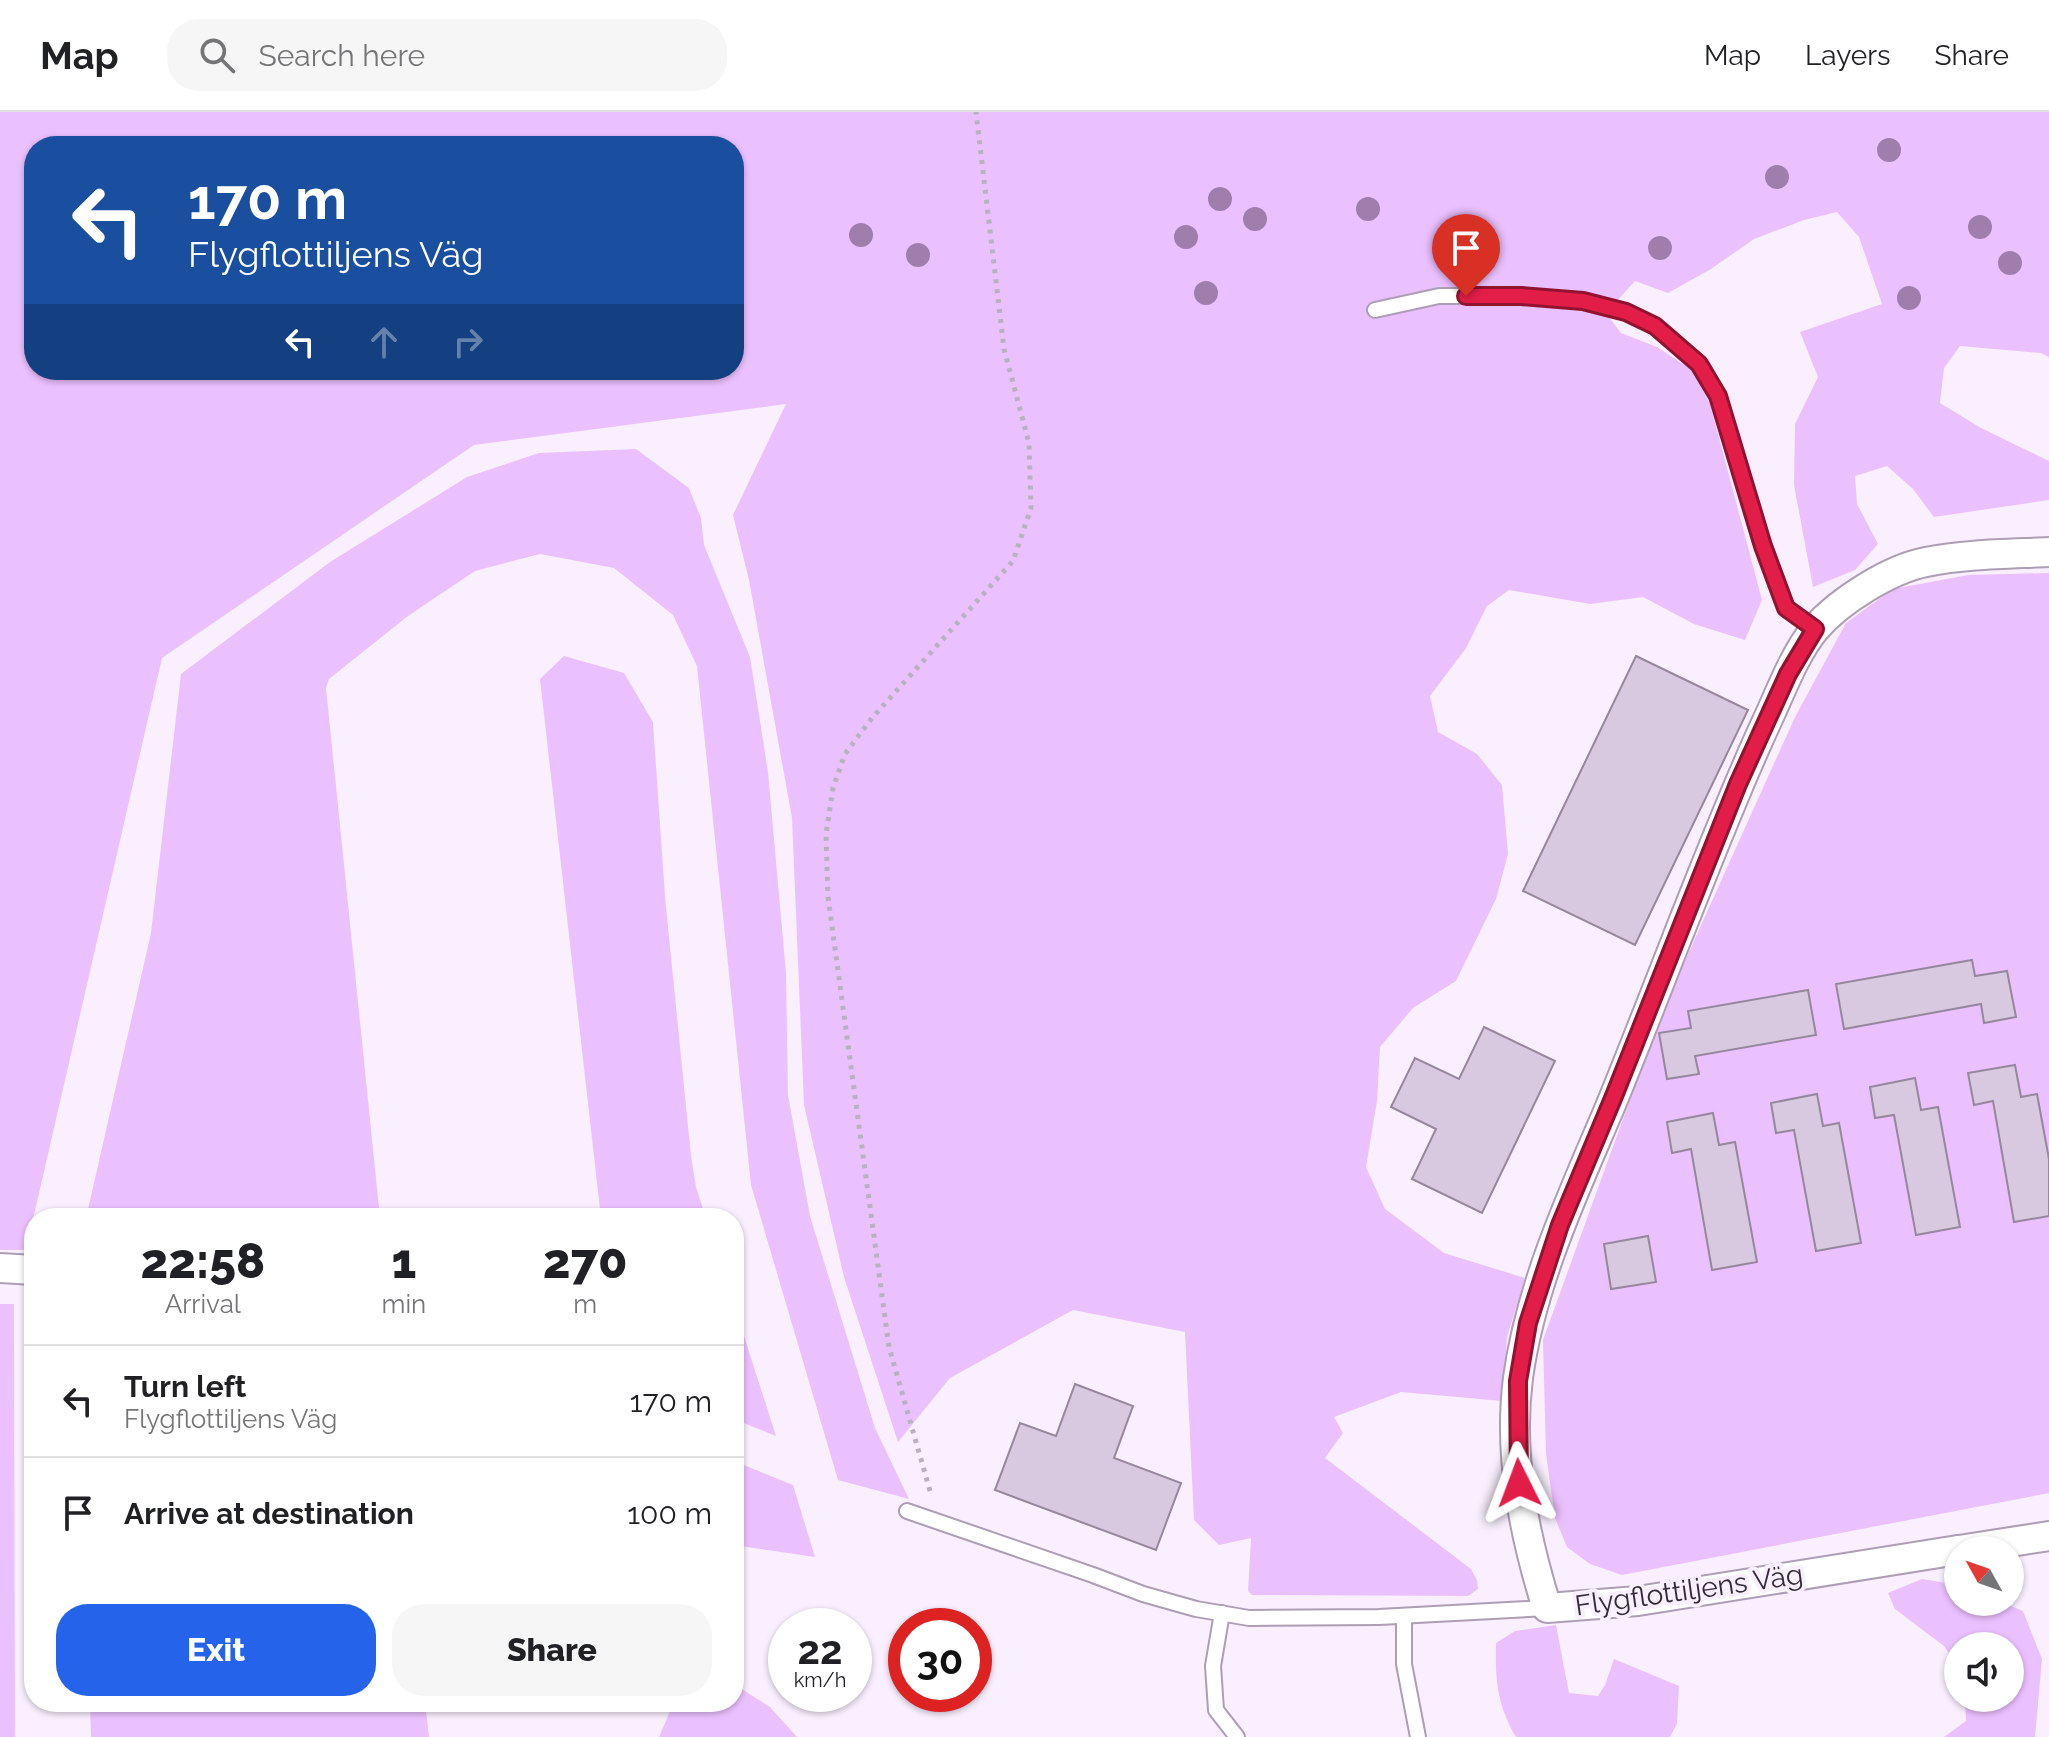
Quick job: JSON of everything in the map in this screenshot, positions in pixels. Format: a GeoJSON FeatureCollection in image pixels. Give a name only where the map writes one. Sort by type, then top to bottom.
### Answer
{"type":"FeatureCollection","features":[{"type":"Feature","properties":{"kind":"street","name":"Flygflottiljens Väg"},"geometry":{"type":"LineString","coordinates":[[1944,1552],[1638,1601],[1547,1608],[1519,1505],[1518,1381],[1528,1323],[1560,1225],[1738,784],[1788,674],[1815,629],[1844,603],[1882,579],[1923,563],[1991,554],[2049,552]]}},
{"type":"Feature","properties":{"kind":"street"},"geometry":{"type":"LineString","coordinates":[[0,1268],[24,1269]]}},
{"type":"Feature","properties":{"kind":"street","name":"Flygflottiljens Väg"},"geometry":{"type":"LineString","coordinates":[[2024,1540],[2049,1536]]}},
{"type":"Feature","properties":{"kind":"lane"},"geometry":{"type":"LineString","coordinates":[[1375,310],[1439,296],[1521,296],[1583,301],[1626,312],[1655,326],[1699,364],[1718,396],[1763,546],[1786,608],[1815,629]]}},
{"type":"Feature","properties":{"kind":"lane"},"geometry":{"type":"LineString","coordinates":[[907,1511],[1143,1594],[1249,1618],[1404,1616],[1547,1608]]}},
{"type":"Feature","properties":{"kind":"lane"},"geometry":{"type":"LineString","coordinates":[[1222,1613],[1213,1666],[1216,1710],[1237,1737]]}},
{"type":"Feature","properties":{"kind":"lane"},"geometry":{"type":"LineString","coordinates":[[1404,1616],[1404,1664],[1418,1737]]}},
{"type":"Feature","properties":{"kind":"path"},"geometry":{"type":"LineString","coordinates":[[955,1527],[929,1490],[889,1347],[828,897],[826,834],[833,788],[845,754],[872,718],[1013,561],[1031,508],[1029,443],[1004,349],[976,112]]}},
{"type":"Feature","properties":{"kind":"shaded area"},"geometry":{"type":"Polygon","coordinates":[[[0,112],[2049,112],[2049,357],[2041,353],[1960,346],[1944,368],[1940,403],[1981,428],[2049,461],[2049,500],[1934,517],[1913,489],[1887,466],[1855,476],[1857,504],[1878,544],[1855,570],[1813,587],[1794,485],[1795,424],[1818,377],[1800,332],[1882,304],[1859,237],[1837,212],[1804,220],[1754,239],[1711,269],[1668,293],[1635,281],[1606,313],[1621,333],[1657,347],[1692,370],[1710,404],[1762,600],[1745,640],[1694,624],[1643,597],[1590,604],[1509,590],[1487,606],[1466,648],[1430,696],[1438,732],[1477,754],[1502,785],[1508,854],[1496,899],[1456,981],[1413,1008],[1380,1047],[1377,1101],[1366,1167],[1385,1209],[1444,1253],[1525,1278],[1507,1337],[1502,1401],[1401,1392],[1334,1417],[1343,1433],[1325,1458],[1471,1569],[1478,1589],[1468,1596],[1252,1595],[1248,1591],[1251,1538],[1219,1545],[1194,1520],[1185,1332],[1073,1310],[950,1378],[898,1442],[844,1277],[804,1105],[792,818],[749,580],[733,515],[786,404],[474,445],[162,658],[36,1208],[24,1208],[24,1250],[0,1250],[0,112]]]}},
{"type":"Feature","properties":{"kind":"shaded area"},"geometry":{"type":"Polygon","coordinates":[[[636,449],[689,488],[701,518],[704,545],[750,657],[768,772],[786,973],[788,1095],[810,1216],[875,1428],[909,1499],[838,1480],[751,1185],[697,666],[673,615],[614,568],[540,554],[475,571],[408,616],[329,679],[326,688],[379,1208],[88,1208],[151,933],[181,674],[330,562],[467,477],[539,453],[636,449]]]}},
{"type":"Feature","properties":{"kind":"shaded area"},"geometry":{"type":"Polygon","coordinates":[[[2049,573],[2049,1493],[1622,1575],[1590,1564],[1567,1547],[1555,1518],[1546,1454],[1543,1340],[1661,1014],[1795,717],[1846,623],[1893,589],[1968,575],[2049,573]]]}},
{"type":"Feature","properties":{"kind":"shaded area"},"geometry":{"type":"Polygon","coordinates":[[[564,656],[624,673],[653,722],[665,897],[691,1156],[703,1208],[600,1208],[540,679],[564,656]]]}},
{"type":"Feature","properties":{"kind":"shaded area"},"geometry":{"type":"Polygon","coordinates":[[[0,1304],[14,1304],[15,1737],[0,1737],[0,1304]]]}},
{"type":"Feature","properties":{"kind":"shaded area"},"geometry":{"type":"Polygon","coordinates":[[[744,1336],[776,1436],[744,1423],[744,1336]]]}},
{"type":"Feature","properties":{"kind":"shaded area"},"geometry":{"type":"Polygon","coordinates":[[[744,1465],[793,1485],[815,1557],[744,1546],[744,1465]]]}},
{"type":"Feature","properties":{"kind":"shaded area"},"geometry":{"type":"Polygon","coordinates":[[[1922,1579],[1944,1583],[1944,1616],[2024,1616],[2024,1614],[2042,1659],[2035,1737],[1944,1737],[1966,1721],[1966,1712],[2024,1712],[2024,1632],[1944,1632],[1944,1646],[1895,1609],[1888,1593],[1922,1579]]]}},
{"type":"Feature","properties":{"kind":"shaded area"},"geometry":{"type":"Polygon","coordinates":[[[1556,1625],[1569,1693],[1598,1696],[1614,1659],[1679,1686],[1677,1724],[1670,1737],[1516,1737],[1498,1692],[1496,1643],[1515,1631],[1556,1625]]]}},
{"type":"Feature","properties":{"kind":"shaded area"},"geometry":{"type":"Polygon","coordinates":[[[744,1690],[768,1706],[768,1712],[774,1712],[797,1737],[659,1737],[670,1712],[744,1712],[744,1690]]]}},
{"type":"Feature","properties":{"kind":"shaded area"},"geometry":{"type":"Polygon","coordinates":[[[90,1712],[426,1712],[429,1737],[91,1737],[90,1712]]]}},
{"type":"Feature","properties":{"kind":"building"},"geometry":{"type":"Polygon","coordinates":[[[1636,656],[1748,710],[1635,945],[1523,891],[1636,656]]]}},
{"type":"Feature","properties":{"kind":"building"},"geometry":{"type":"Polygon","coordinates":[[[1972,960],[1975,976],[2007,971],[2016,1017],[1984,1023],[1981,1004],[1844,1029],[1836,984],[1972,960]]]}},
{"type":"Feature","properties":{"kind":"building"},"geometry":{"type":"Polygon","coordinates":[[[1808,990],[1816,1035],[1695,1056],[1699,1074],[1667,1079],[1659,1033],[1691,1028],[1688,1011],[1808,990]]]}},
{"type":"Feature","properties":{"kind":"building"},"geometry":{"type":"Polygon","coordinates":[[[1484,1027],[1555,1061],[1482,1213],[1412,1179],[1436,1129],[1391,1107],[1415,1058],[1459,1079],[1484,1027]]]}},
{"type":"Feature","properties":{"kind":"building"},"geometry":{"type":"Polygon","coordinates":[[[2015,1065],[2021,1097],[2037,1094],[2049,1159],[2049,1216],[2014,1222],[1993,1101],[1974,1105],[1968,1073],[2015,1065]]]}},
{"type":"Feature","properties":{"kind":"building"},"geometry":{"type":"Polygon","coordinates":[[[1915,1078],[1921,1110],[1938,1107],[1960,1227],[1916,1235],[1894,1115],[1875,1118],[1870,1087],[1915,1078]]]}},
{"type":"Feature","properties":{"kind":"building"},"geometry":{"type":"Polygon","coordinates":[[[1817,1094],[1823,1126],[1839,1123],[1861,1243],[1816,1251],[1794,1130],[1776,1133],[1771,1103],[1817,1094]]]}},
{"type":"Feature","properties":{"kind":"building"},"geometry":{"type":"Polygon","coordinates":[[[1713,1113],[1719,1145],[1735,1142],[1757,1262],[1712,1270],[1691,1149],[1672,1153],[1667,1122],[1713,1113]]]}},
{"type":"Feature","properties":{"kind":"building"},"geometry":{"type":"Polygon","coordinates":[[[1648,1236],[1656,1282],[1611,1289],[1604,1244],[1648,1236]]]}},
{"type":"Feature","properties":{"kind":"building"},"geometry":{"type":"Polygon","coordinates":[[[1075,1384],[1133,1406],[1114,1458],[1181,1483],[1156,1550],[995,1490],[1020,1423],[1056,1436],[1075,1384]]]}},
{"type":"Feature","properties":{"kind":"route"},"geometry":{"type":"LineString","coordinates":[[1466,296],[1583,301],[1626,312],[1655,326],[1699,364],[1718,396],[1763,546],[1786,608],[1815,629],[1788,674],[1738,784],[1560,1225],[1528,1323],[1518,1381],[1519,1483]]}}]}
